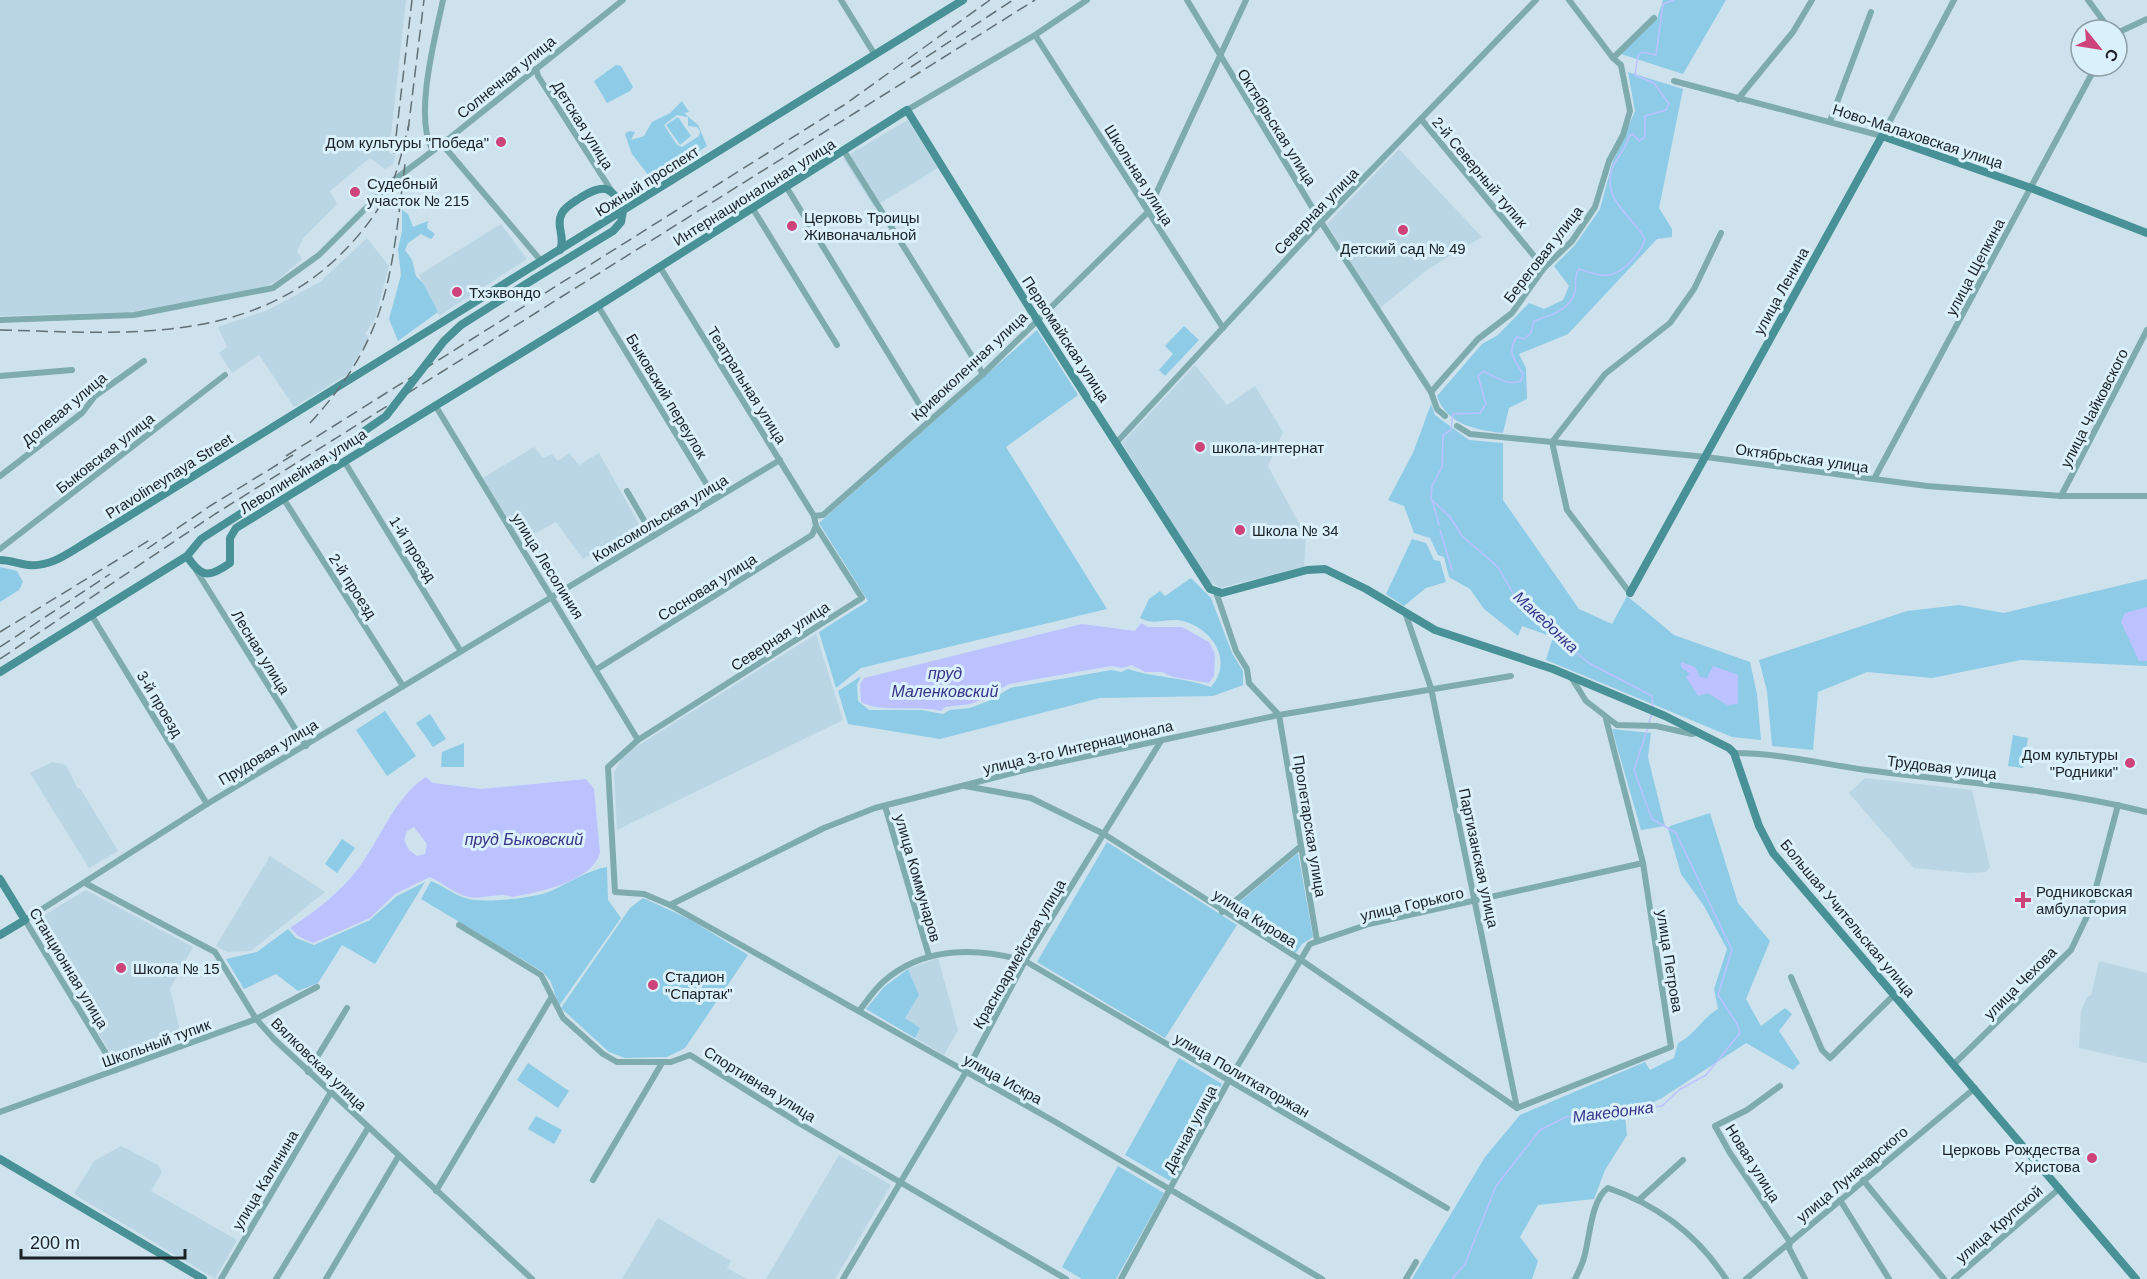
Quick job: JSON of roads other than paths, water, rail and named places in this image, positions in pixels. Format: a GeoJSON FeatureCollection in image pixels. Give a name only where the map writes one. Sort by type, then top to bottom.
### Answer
{"type":"FeatureCollection","features":[{"type":"Feature","properties":{"kind":"main road","name":"Южный проспект"},"geometry":{"type":"LineString","coordinates":[[344,384],[963,0]]}},
{"type":"Feature","properties":{"kind":"main road","name":"Интернациональная улица"},"geometry":{"type":"LineString","coordinates":[[435,405],[787,188],[907,110]]}},
{"type":"Feature","properties":{"kind":"main road","name":"Первомайская улица"},"geometry":{"type":"LineString","coordinates":[[907,110],[1037,320],[1204,581],[1216,592]]}},
{"type":"Feature","properties":{"kind":"main road","name":"Ново-Малаховская улица"},"geometry":{"type":"LineString","coordinates":[[1882,136],[2031,188],[2147,233]]}},
{"type":"Feature","properties":{"kind":"main road","name":"улица Ленина"},"geometry":{"type":"LineString","coordinates":[[1630,593],[1882,136]]}},
{"type":"Feature","properties":{"kind":"main road"},"geometry":{"type":"LineString","coordinates":[[0,672],[187,556],[201,539],[301,475],[386,416],[444,341],[461,325],[613,231],[621,222],[623,211],[612,193],[600,187],[570,204],[561,215],[563,244],[559,251]]}},
{"type":"Feature","properties":{"kind":"main road"},"geometry":{"type":"LineString","coordinates":[[561,232],[570,238],[580,238]]}},
{"type":"Feature","properties":{"kind":"main road","name":"Pravolineynaya Street"},"geometry":{"type":"LineString","coordinates":[[0,560],[33,565],[54,561],[344,384]]}},
{"type":"Feature","properties":{"kind":"main road","name":"Леволинейная улица"},"geometry":{"type":"LineString","coordinates":[[196,570],[210,574],[230,563],[233,532],[435,405]]}},
{"type":"Feature","properties":{"kind":"main road"},"geometry":{"type":"LineString","coordinates":[[187,556],[196,570]]}},
{"type":"Feature","properties":{"kind":"main road"},"geometry":{"type":"LineString","coordinates":[[1216,592],[1222,593],[1307,570],[1325,569],[1359,585],[1406,615],[1435,630],[1570,676],[1700,732],[1734,753]]}},
{"type":"Feature","properties":{"kind":"main road","name":"Большая Учительская улица"},"geometry":{"type":"LineString","coordinates":[[1734,753],[1759,826],[1773,853],[2136,1279]]}},
{"type":"Feature","properties":{"kind":"main road","name":"Станционная улица"},"geometry":{"type":"LineString","coordinates":[[0,879],[25,920]]}},
{"type":"Feature","properties":{"kind":"main road","name":"Прудовая улица"},"geometry":{"type":"LineString","coordinates":[[0,935],[25,920]]}},
{"type":"Feature","properties":{"kind":"main road"},"geometry":{"type":"LineString","coordinates":[[0,1159],[203,1279]]}},
{"type":"Feature","properties":{"kind":"street"},"geometry":{"type":"LineString","coordinates":[[432,149],[426,140],[423,114],[443,0]]}},
{"type":"Feature","properties":{"kind":"street","name":"Солнечная улица"},"geometry":{"type":"LineString","coordinates":[[0,320],[134,315],[273,288],[325,249],[404,172],[623,0]]}},
{"type":"Feature","properties":{"kind":"street"},"geometry":{"type":"LineString","coordinates":[[841,0],[875,55]]}},
{"type":"Feature","properties":{"kind":"street","name":"Интернациональная улица"},"geometry":{"type":"LineString","coordinates":[[907,110],[1035,35],[1087,0]]}},
{"type":"Feature","properties":{"kind":"street","name":"Октябрьская улица"},"geometry":{"type":"LineString","coordinates":[[1187,0],[1321,222],[1431,392],[1437,410],[1445,416]]}},
{"type":"Feature","properties":{"kind":"street","name":"Кривоколенная улица"},"geometry":{"type":"LineString","coordinates":[[814,516],[823,515],[983,374],[1147,213],[1246,0]]}},
{"type":"Feature","properties":{"kind":"street","name":"Северная улица"},"geometry":{"type":"LineString","coordinates":[[1117,442],[1321,222],[1536,0]]}},
{"type":"Feature","properties":{"kind":"street","name":"Береговая улица"},"geometry":{"type":"LineString","coordinates":[[1431,392],[1478,339],[1512,313],[1544,268],[1572,241],[1595,207],[1610,161],[1623,135],[1630,111],[1621,64],[1613,58],[1569,0]]}},
{"type":"Feature","properties":{"kind":"street"},"geometry":{"type":"LineString","coordinates":[[1738,99],[1793,32],[1812,0]]}},
{"type":"Feature","properties":{"kind":"street","name":"улица Ленина"},"geometry":{"type":"LineString","coordinates":[[1882,136],[1954,0]]}},
{"type":"Feature","properties":{"kind":"street"},"geometry":{"type":"LineString","coordinates":[[2088,0],[2101,18]]}},
{"type":"Feature","properties":{"kind":"street"},"geometry":{"type":"LineString","coordinates":[[1830,121],[1871,12]]}},
{"type":"Feature","properties":{"kind":"street"},"geometry":{"type":"LineString","coordinates":[[1613,58],[1654,18]]}},
{"type":"Feature","properties":{"kind":"street"},"geometry":{"type":"LineString","coordinates":[[2129,27],[2147,19]]}},
{"type":"Feature","properties":{"kind":"street","name":"Школьная улица"},"geometry":{"type":"LineString","coordinates":[[1035,35],[1147,213],[1223,328]]}},
{"type":"Feature","properties":{"kind":"street","name":"Детская улица"},"geometry":{"type":"LineString","coordinates":[[536,69],[538,76],[612,193]]}},
{"type":"Feature","properties":{"kind":"street","name":"улица Щепкина"},"geometry":{"type":"LineString","coordinates":[[1874,480],[2090,78]]}},
{"type":"Feature","properties":{"kind":"street","name":"Ново-Малаховская улица"},"geometry":{"type":"LineString","coordinates":[[1674,81],[1882,136]]}},
{"type":"Feature","properties":{"kind":"street","name":"2-й Северный тупик"},"geometry":{"type":"LineString","coordinates":[[1421,119],[1544,268]]}},
{"type":"Feature","properties":{"kind":"street"},"geometry":{"type":"LineString","coordinates":[[442,144],[542,262]]}},
{"type":"Feature","properties":{"kind":"street"},"geometry":{"type":"LineString","coordinates":[[844,151],[983,374]]}},
{"type":"Feature","properties":{"kind":"street"},"geometry":{"type":"LineString","coordinates":[[787,188],[929,420]]}},
{"type":"Feature","properties":{"kind":"street"},"geometry":{"type":"LineString","coordinates":[[753,209],[837,345]]}},
{"type":"Feature","properties":{"kind":"street"},"geometry":{"type":"LineString","coordinates":[[1630,593],[1567,510],[1552,442],[1605,374],[1670,323],[1694,289],[1721,233]]}},
{"type":"Feature","properties":{"kind":"street","name":"Театральная улица"},"geometry":{"type":"LineString","coordinates":[[660,267],[814,516]]}},
{"type":"Feature","properties":{"kind":"street","name":"Быковский переулок"},"geometry":{"type":"LineString","coordinates":[[598,306],[715,498]]}},
{"type":"Feature","properties":{"kind":"street","name":"улица Чайковского"},"geometry":{"type":"LineString","coordinates":[[2061,496],[2147,330]]}},
{"type":"Feature","properties":{"kind":"street","name":"Долевая улица"},"geometry":{"type":"LineString","coordinates":[[0,476],[82,413],[95,396],[144,361]]}},
{"type":"Feature","properties":{"kind":"street"},"geometry":{"type":"LineString","coordinates":[[0,376],[72,370]]}},
{"type":"Feature","properties":{"kind":"street","name":"Быковская улица"},"geometry":{"type":"LineString","coordinates":[[0,549],[225,375]]}},
{"type":"Feature","properties":{"kind":"street","name":"улица Лесолиния"},"geometry":{"type":"LineString","coordinates":[[435,405],[553,596],[638,740]]}},
{"type":"Feature","properties":{"kind":"street","name":"Октябрьская улица"},"geometry":{"type":"LineString","coordinates":[[1457,426],[1470,434],[1706,457],[1874,480],[2061,496],[2147,496]]}},
{"type":"Feature","properties":{"kind":"street","name":"Комсомольская улица"},"geometry":{"type":"LineString","coordinates":[[553,596],[780,460]]}},
{"type":"Feature","properties":{"kind":"street","name":"1-й проезд"},"geometry":{"type":"LineString","coordinates":[[344,461],[460,650]]}},
{"type":"Feature","properties":{"kind":"street"},"geometry":{"type":"LineString","coordinates":[[627,491],[653,536]]}},
{"type":"Feature","properties":{"kind":"street","name":"2-й проезд"},"geometry":{"type":"LineString","coordinates":[[284,498],[403,686]]}},
{"type":"Feature","properties":{"kind":"street"},"geometry":{"type":"LineString","coordinates":[[814,516],[816,526]]}},
{"type":"Feature","properties":{"kind":"street","name":"Северная улица"},"geometry":{"type":"LineString","coordinates":[[638,740],[862,598],[816,526]]}},
{"type":"Feature","properties":{"kind":"street","name":"Сосновая улица"},"geometry":{"type":"LineString","coordinates":[[597,669],[812,535],[816,526]]}},
{"type":"Feature","properties":{"kind":"street","name":"Лесная улица"},"geometry":{"type":"LineString","coordinates":[[196,570],[306,746]]}},
{"type":"Feature","properties":{"kind":"street"},"geometry":{"type":"LineString","coordinates":[[1216,592],[1236,651],[1247,669],[1249,683],[1279,715]]}},
{"type":"Feature","properties":{"kind":"street","name":"Прудовая улица"},"geometry":{"type":"LineString","coordinates":[[25,920],[207,804],[553,596]]}},
{"type":"Feature","properties":{"kind":"street","name":"Партизанская улица"},"geometry":{"type":"LineString","coordinates":[[1406,615],[1431,688],[1517,1108]]}},
{"type":"Feature","properties":{"kind":"street","name":"3-й проезд"},"geometry":{"type":"LineString","coordinates":[[93,616],[207,804]]}},
{"type":"Feature","properties":{"kind":"street","name":"улица 3-го Интернационала"},"geometry":{"type":"LineString","coordinates":[[670,905],[852,815],[885,806],[1032,768],[1279,715],[1511,676]]}},
{"type":"Feature","properties":{"kind":"street"},"geometry":{"type":"LineString","coordinates":[[1570,676],[1586,701],[1606,719],[1617,725],[1656,726],[1692,734],[1700,732]]}},
{"type":"Feature","properties":{"kind":"street","name":"Пролетарская улица"},"geometry":{"type":"LineString","coordinates":[[1279,715],[1317,941]]}},
{"type":"Feature","properties":{"kind":"street","name":"улица Петрова"},"geometry":{"type":"LineString","coordinates":[[1517,1108],[1671,1047],[1643,863],[1606,719]]}},
{"type":"Feature","properties":{"kind":"street","name":"улица Искра"},"geometry":{"type":"LineString","coordinates":[[638,740],[608,767],[615,892],[644,894],[670,905],[966,1072],[1322,1279]]}},
{"type":"Feature","properties":{"kind":"street","name":"Красноармейская улица"},"geometry":{"type":"LineString","coordinates":[[843,1279],[966,1072],[1025,961],[1161,741]]}},
{"type":"Feature","properties":{"kind":"street","name":"Трудовая улица"},"geometry":{"type":"LineString","coordinates":[[1734,753],[1770,754],[1866,770],[2050,792],[2147,812]]}},
{"type":"Feature","properties":{"kind":"street","name":"улица Кирова"},"geometry":{"type":"LineString","coordinates":[[964,786],[1031,798],[1104,834],[1222,912],[1300,960],[1517,1108]]}},
{"type":"Feature","properties":{"kind":"street","name":"улица Чехова"},"geometry":{"type":"LineString","coordinates":[[1954,1064],[2071,950],[2090,910],[2118,805]]}},
{"type":"Feature","properties":{"kind":"street","name":"улица Коммунаров"},"geometry":{"type":"LineString","coordinates":[[885,806],[929,956]]}},
{"type":"Feature","properties":{"kind":"street"},"geometry":{"type":"LineString","coordinates":[[1222,912],[1301,846]]}},
{"type":"Feature","properties":{"kind":"street","name":"улица Горького"},"geometry":{"type":"LineString","coordinates":[[1317,941],[1369,924],[1643,863]]}},
{"type":"Feature","properties":{"kind":"street","name":"Вялковская улица"},"geometry":{"type":"LineString","coordinates":[[85,883],[215,952],[256,1019],[398,1157],[532,1279]]}},
{"type":"Feature","properties":{"kind":"street","name":"Станционная улица"},"geometry":{"type":"LineString","coordinates":[[25,920],[116,1071]]}},
{"type":"Feature","properties":{"kind":"street","name":"Спортивная улица"},"geometry":{"type":"LineString","coordinates":[[459,925],[541,975],[563,1018],[603,1054],[617,1062],[662,1063],[671,1062],[690,1054],[797,1122],[1066,1279]]}},
{"type":"Feature","properties":{"kind":"street"},"geometry":{"type":"LineString","coordinates":[[1300,960],[1310,944],[1317,941]]}},
{"type":"Feature","properties":{"kind":"street","name":"улица Политкаторжан"},"geometry":{"type":"LineString","coordinates":[[859,1011],[882,983],[896,971],[929,956],[970,951],[1000,953],[1025,961],[1228,1082],[1447,1208]]}},
{"type":"Feature","properties":{"kind":"street","name":"Дачная улица"},"geometry":{"type":"LineString","coordinates":[[1121,1279],[1228,1082],[1300,960]]}},
{"type":"Feature","properties":{"kind":"street"},"geometry":{"type":"LineString","coordinates":[[1791,977],[1822,1050],[1830,1058],[1894,995]]}},
{"type":"Feature","properties":{"kind":"street","name":"Школьный тупик"},"geometry":{"type":"LineString","coordinates":[[0,1112],[256,1019],[317,987]]}},
{"type":"Feature","properties":{"kind":"street"},"geometry":{"type":"LineString","coordinates":[[436,1191],[551,998]]}},
{"type":"Feature","properties":{"kind":"street"},"geometry":{"type":"LineString","coordinates":[[308,1072],[347,1008]]}},
{"type":"Feature","properties":{"kind":"street"},"geometry":{"type":"LineString","coordinates":[[593,1180],[662,1063]]}},
{"type":"Feature","properties":{"kind":"street","name":"Новая улица"},"geometry":{"type":"LineString","coordinates":[[1780,1086],[1747,1110],[1715,1126],[1730,1153],[1790,1242],[1789,1248],[1805,1279]]}},
{"type":"Feature","properties":{"kind":"street","name":"улица Луначарского"},"geometry":{"type":"LineString","coordinates":[[1746,1279],[1975,1089]]}},
{"type":"Feature","properties":{"kind":"street","name":"улица Калинина"},"geometry":{"type":"LineString","coordinates":[[220,1279],[331,1092]]}},
{"type":"Feature","properties":{"kind":"street"},"geometry":{"type":"LineString","coordinates":[[276,1279],[368,1128]]}},
{"type":"Feature","properties":{"kind":"street"},"geometry":{"type":"LineString","coordinates":[[326,1279],[398,1157]]}},
{"type":"Feature","properties":{"kind":"street"},"geometry":{"type":"LineString","coordinates":[[1640,1199],[1683,1160]]}},
{"type":"Feature","properties":{"kind":"street"},"geometry":{"type":"LineString","coordinates":[[1863,1180],[1944,1279]]}},
{"type":"Feature","properties":{"kind":"street"},"geometry":{"type":"LineString","coordinates":[[1575,1279],[1583,1262],[1590,1227],[1602,1192],[1608,1188],[1640,1199],[1690,1236],[1707,1252],[1726,1279]]}},
{"type":"Feature","properties":{"kind":"street","name":"улица Крупской"},"geometry":{"type":"LineString","coordinates":[[1954,1279],[2060,1188]]}},
{"type":"Feature","properties":{"kind":"street"},"geometry":{"type":"LineString","coordinates":[[1840,1200],[1889,1279]]}},
{"type":"Feature","properties":{"kind":"street"},"geometry":{"type":"LineString","coordinates":[[1406,1279],[1416,1262]]}},
{"type":"Feature","properties":{"kind":"street"},"geometry":{"type":"LineString","coordinates":[[516,1279],[521,1270]]}},
{"type":"Feature","properties":{"kind":"water"},"geometry":{"type":"Polygon","coordinates":[[[2147,607],[2147,661],[2139,661],[2121,622],[2125,613],[2147,607]]]}},
{"type":"Feature","properties":{"kind":"water","name":"пруд Маленковский"},"geometry":{"type":"Polygon","coordinates":[[[1141,623],[1148,627],[1182,627],[1209,642],[1215,654],[1214,676],[1209,683],[1173,677],[1162,672],[1145,672],[1132,665],[1122,668],[1111,666],[1009,684],[971,704],[945,707],[941,711],[879,707],[861,702],[860,684],[864,678],[1082,624],[1135,631],[1141,623]]]}},
{"type":"Feature","properties":{"kind":"water"},"geometry":{"type":"Polygon","coordinates":[[[1681,662],[1695,667],[1700,677],[1707,678],[1713,666],[1738,675],[1738,704],[1727,705],[1708,693],[1698,696],[1686,677],[1690,674],[1681,667],[1681,662]]]}},
{"type":"Feature","properties":{"kind":"water","name":"пруд Быковский"},"geometry":{"type":"Polygon","coordinates":[[[426,777],[433,783],[481,789],[586,779],[594,789],[600,853],[595,863],[576,878],[550,889],[512,897],[502,895],[469,897],[430,877],[395,894],[370,918],[313,943],[298,936],[290,928],[326,902],[350,879],[396,808],[426,777]],[[414,827],[407,831],[404,840],[409,850],[417,856],[425,854],[427,844],[414,827]]]}},
{"type":"Feature","properties":{"kind":"waterway","name":"Македонка"},"geometry":{"type":"LineString","coordinates":[[1653,708],[1652,696],[1589,663],[1539,615],[1514,595],[1498,567],[1462,536],[1450,517],[1431,499],[1432,486],[1442,467],[1443,435],[1451,430],[1453,414],[1480,413],[1486,404],[1478,376],[1483,371],[1506,382],[1521,381],[1523,374],[1512,351],[1517,337],[1524,339],[1531,333],[1534,321],[1559,311],[1569,303],[1575,292],[1579,269],[1600,275],[1613,274],[1628,264],[1643,244],[1645,239],[1615,199],[1610,180],[1612,169],[1629,136],[1633,134],[1639,141],[1645,137],[1645,116],[1666,110],[1669,104],[1654,83],[1635,75],[1638,55],[1642,52],[1656,55],[1663,4],[1674,0]]}},
{"type":"Feature","properties":{"kind":"waterway"},"geometry":{"type":"LineString","coordinates":[[1432,500],[1439,525]]}},
{"type":"Feature","properties":{"kind":"waterway"},"geometry":{"type":"LineString","coordinates":[[1440,530],[1452,570]]}},
{"type":"Feature","properties":{"kind":"waterway","name":"Македонка"},"geometry":{"type":"LineString","coordinates":[[1649,723],[1652,713]]}},
{"type":"Feature","properties":{"kind":"waterway","name":"Македонка"},"geometry":{"type":"LineString","coordinates":[[1452,1279],[1465,1264],[1496,1186],[1540,1130],[1566,1117],[1662,1106],[1679,1090],[1706,1075],[1740,1033],[1737,1024],[1718,995],[1732,950],[1676,833],[1652,819],[1634,770],[1648,727]]}},
{"type":"Feature","properties":{"kind":"railway"},"geometry":{"type":"LineString","coordinates":[[394,154],[412,0]]}},
{"type":"Feature","properties":{"kind":"railway"},"geometry":{"type":"LineString","coordinates":[[408,131],[424,0]]}},
{"type":"Feature","properties":{"kind":"railway"},"geometry":{"type":"LineString","coordinates":[[286,456],[844,105],[990,0]]}},
{"type":"Feature","properties":{"kind":"railway"},"geometry":{"type":"LineString","coordinates":[[911,67],[1013,0]]}},
{"type":"Feature","properties":{"kind":"railway"},"geometry":{"type":"LineString","coordinates":[[0,659],[215,514],[1035,0]]}},
{"type":"Feature","properties":{"kind":"railway"},"geometry":{"type":"LineString","coordinates":[[0,330],[92,332],[183,327],[226,319],[267,304],[307,282],[343,252],[365,228],[378,210],[393,181],[409,124]]}},
{"type":"Feature","properties":{"kind":"railway"},"geometry":{"type":"LineString","coordinates":[[310,423],[357,361],[372,332],[390,272],[405,164]]}},
{"type":"Feature","properties":{"kind":"railway"},"geometry":{"type":"LineString","coordinates":[[147,549],[210,506],[293,455]]}},
{"type":"Feature","properties":{"kind":"railway"},"geometry":{"type":"LineString","coordinates":[[0,632],[153,538]]}},
{"type":"Feature","properties":{"kind":"railway"},"geometry":{"type":"LineString","coordinates":[[0,647],[110,574]]}},
{"type":"Feature","properties":{"kind":"place","name":"Дом культуры \"Победа\""},"geometry":{"type":"Point","coordinates":[501,142]}},
{"type":"Feature","properties":{"kind":"place","name":"Судебный участок № 215"},"geometry":{"type":"Point","coordinates":[355,192]}},
{"type":"Feature","properties":{"kind":"place","name":"Церковь Троицы Живоначальной"},"geometry":{"type":"Point","coordinates":[792,226]}},
{"type":"Feature","properties":{"kind":"place","name":"Детский сад № 49"},"geometry":{"type":"Point","coordinates":[1403,230]}},
{"type":"Feature","properties":{"kind":"place","name":"Тхэквондо"},"geometry":{"type":"Point","coordinates":[457,292]}},
{"type":"Feature","properties":{"kind":"place","name":"школа-интернат"},"geometry":{"type":"Point","coordinates":[1200,447]}},
{"type":"Feature","properties":{"kind":"place","name":"Школа № 34"},"geometry":{"type":"Point","coordinates":[1240,530]}},
{"type":"Feature","properties":{"kind":"place","name":"Дом культуры \"Родники\""},"geometry":{"type":"Point","coordinates":[2130,763]}},
{"type":"Feature","properties":{"kind":"place","name":"Родниковская амбулатория"},"geometry":{"type":"Point","coordinates":[2023,900]}},
{"type":"Feature","properties":{"kind":"place","name":"Школа № 15"},"geometry":{"type":"Point","coordinates":[121,968]}},
{"type":"Feature","properties":{"kind":"place","name":"Стадион \"Спартак\""},"geometry":{"type":"Point","coordinates":[653,985]}},
{"type":"Feature","properties":{"kind":"place","name":"Церковь Рождества Христова"},"geometry":{"type":"Point","coordinates":[2092,1158]}}]}
